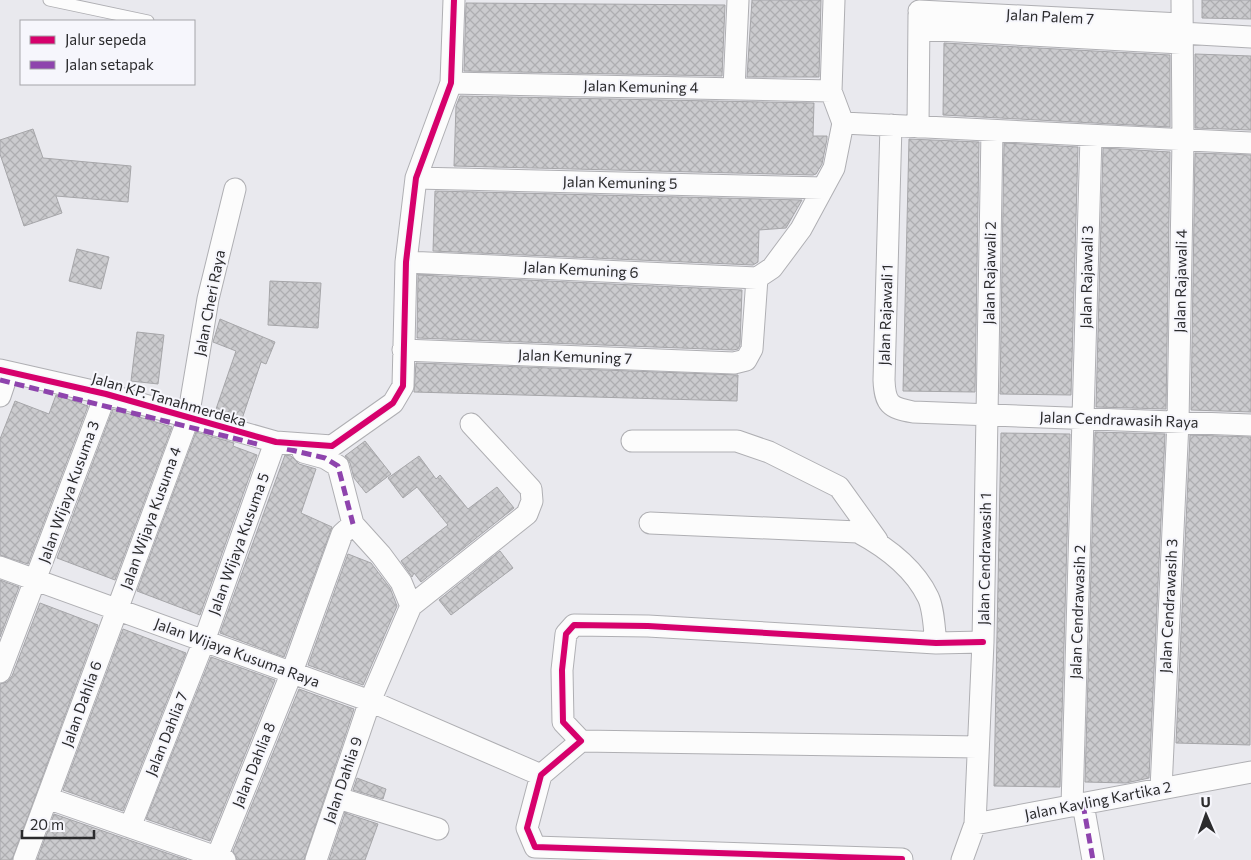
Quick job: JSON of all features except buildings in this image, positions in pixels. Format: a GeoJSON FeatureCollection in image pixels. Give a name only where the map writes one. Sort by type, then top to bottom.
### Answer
{"type":"FeatureCollection","features":[{"type":"Feature","properties":{"kind":"street"},"geometry":{"type":"LineString","coordinates":[[1,382],[187,422],[273,448],[319,456],[335,456],[364,424],[393,403],[403,386],[406,262],[416,178],[451,83],[454,0]]}},
{"type":"Feature","properties":{"kind":"street"},"geometry":{"type":"LineString","coordinates":[[734,89],[738,0]]}},
{"type":"Feature","properties":{"kind":"street"},"geometry":{"type":"LineString","coordinates":[[757,278],[772,268],[801,229],[834,168],[843,123],[831,91],[834,0]]}},
{"type":"Feature","properties":{"kind":"street","name":"Jalan Rajawali 4"},"geometry":{"type":"LineString","coordinates":[[1178,422],[1183,141],[1182,0]]}},
{"type":"Feature","properties":{"kind":"street"},"geometry":{"type":"LineString","coordinates":[[918,127],[919,13]]}},
{"type":"Feature","properties":{"kind":"street","name":"Jalan Palem 7"},"geometry":{"type":"LineString","coordinates":[[919,13],[1251,37]]}},
{"type":"Feature","properties":{"kind":"street","name":"Jalan Kemuning 4"},"geometry":{"type":"LineString","coordinates":[[451,83],[831,91]]}},
{"type":"Feature","properties":{"kind":"street"},"geometry":{"type":"LineString","coordinates":[[843,123],[1251,144]]}},
{"type":"Feature","properties":{"kind":"street","name":"Jalan Rajawali 1"},"geometry":{"type":"LineString","coordinates":[[891,125],[885,396],[891,406],[906,411],[988,415]]}},
{"type":"Feature","properties":{"kind":"street","name":"Jalan Rajawali 2"},"geometry":{"type":"LineString","coordinates":[[988,415],[992,131]]}},
{"type":"Feature","properties":{"kind":"street","name":"Jalan Rajawali 3"},"geometry":{"type":"LineString","coordinates":[[1084,418],[1090,136]]}},
{"type":"Feature","properties":{"kind":"street","name":"Jalan Kemuning 5"},"geometry":{"type":"LineString","coordinates":[[416,178],[823,188]]}},
{"type":"Feature","properties":{"kind":"street","name":"Jalan Cheri Raya"},"geometry":{"type":"LineString","coordinates":[[187,422],[208,299],[235,189]]}},
{"type":"Feature","properties":{"kind":"street","name":"Jalan Kemuning 6"},"geometry":{"type":"LineString","coordinates":[[406,262],[757,278]]}},
{"type":"Feature","properties":{"kind":"street","name":"Jalan Kemuning 7"},"geometry":{"type":"LineString","coordinates":[[403,350],[734,363],[746,360],[752,349],[757,278]]}},
{"type":"Feature","properties":{"kind":"street","name":"Jalan KP. Tanahmerdeka"},"geometry":{"type":"LineString","coordinates":[[1,382],[106,394],[187,422],[335,456]]}},
{"type":"Feature","properties":{"kind":"street","name":"Jalan Wijaya Kusuma 3"},"geometry":{"type":"LineString","coordinates":[[0,672],[102,404]]}},
{"type":"Feature","properties":{"kind":"street","name":"Jalan Cendrawasih Raya"},"geometry":{"type":"LineString","coordinates":[[988,415],[1251,425]]}},
{"type":"Feature","properties":{"kind":"street","name":"Jalan Cendrawasih 1"},"geometry":{"type":"LineString","coordinates":[[962,860],[975,824],[983,642],[988,415]]}},
{"type":"Feature","properties":{"kind":"street","name":"Jalan Cendrawasih 2"},"geometry":{"type":"LineString","coordinates":[[1084,418],[1078,805],[1094,860]]}},
{"type":"Feature","properties":{"kind":"street","name":"Jalan Wijaya Kusuma 4"},"geometry":{"type":"LineString","coordinates":[[117,609],[187,422]]}},
{"type":"Feature","properties":{"kind":"street","name":"Jalan Cendrawasih 3"},"geometry":{"type":"LineString","coordinates":[[1161,789],[1178,422]]}},
{"type":"Feature","properties":{"kind":"street"},"geometry":{"type":"LineString","coordinates":[[335,456],[353,524],[381,555],[401,582],[411,606],[527,514],[532,501],[531,489],[471,424]]}},
{"type":"Feature","properties":{"kind":"street"},"geometry":{"type":"LineString","coordinates":[[632,441],[737,441],[769,452],[840,487],[878,542],[909,569],[929,598],[936,643]]}},
{"type":"Feature","properties":{"kind":"street","name":"Jalan Wijaya Kusuma 5"},"geometry":{"type":"LineString","coordinates":[[204,641],[273,448]]}},
{"type":"Feature","properties":{"kind":"street"},"geometry":{"type":"LineString","coordinates":[[650,523],[858,532],[878,542]]}},
{"type":"Feature","properties":{"kind":"street","name":"Jalan Dahlia 8"},"geometry":{"type":"LineString","coordinates":[[221,858],[342,534],[353,524]]}},
{"type":"Feature","properties":{"kind":"street","name":"Jalan Wijaya Kusuma Raya"},"geometry":{"type":"LineString","coordinates":[[0,567],[370,701],[541,775]]}},
{"type":"Feature","properties":{"kind":"street","name":"Jalan Dahlia 9"},"geometry":{"type":"LineString","coordinates":[[316,860],[370,701],[411,606]]}},
{"type":"Feature","properties":{"kind":"street","name":"Jalan Dahlia 6"},"geometry":{"type":"LineString","coordinates":[[24,860],[117,609]]}},
{"type":"Feature","properties":{"kind":"street"},"geometry":{"type":"LineString","coordinates":[[580,741],[563,722],[562,670],[566,634],[574,625],[648,626],[936,643],[983,642]]}},
{"type":"Feature","properties":{"kind":"street","name":"Jalan Dahlia 7"},"geometry":{"type":"LineString","coordinates":[[130,827],[204,641]]}},
{"type":"Feature","properties":{"kind":"street"},"geometry":{"type":"LineString","coordinates":[[902,859],[535,847],[527,828],[532,802],[541,775],[580,741],[978,747]]}},
{"type":"Feature","properties":{"kind":"street","name":"Jalan Kavling Kartika 2"},"geometry":{"type":"LineString","coordinates":[[975,824],[1251,772]]}},
{"type":"Feature","properties":{"kind":"street"},"geometry":{"type":"LineString","coordinates":[[47,798],[221,858]]}},
{"type":"Feature","properties":{"kind":"street"},"geometry":{"type":"LineString","coordinates":[[338,798],[438,829]]}},
{"type":"Feature","properties":{"kind":"lane"},"geometry":{"type":"LineString","coordinates":[[48,0],[143,20]]}},
{"type":"Feature","properties":{"kind":"marked path"},"geometry":{"type":"LineString","coordinates":[[0,380],[257,444]]}},
{"type":"Feature","properties":{"kind":"marked path"},"geometry":{"type":"LineString","coordinates":[[287,449],[325,458],[338,466],[353,524]]}},
{"type":"Feature","properties":{"kind":"marked path"},"geometry":{"type":"LineString","coordinates":[[1083,804],[1093,860]]}},
{"type":"Feature","properties":{"kind":"cycle path"},"geometry":{"type":"LineString","coordinates":[[0,370],[106,394],[276,442],[332,446],[393,403],[403,386],[406,262],[416,178],[451,83],[454,0]]}},
{"type":"Feature","properties":{"kind":"cycle path"},"geometry":{"type":"LineString","coordinates":[[902,859],[535,847],[527,828],[541,775],[581,741],[563,722],[562,670],[566,634],[574,625],[648,626],[936,643],[983,642]]}}]}
